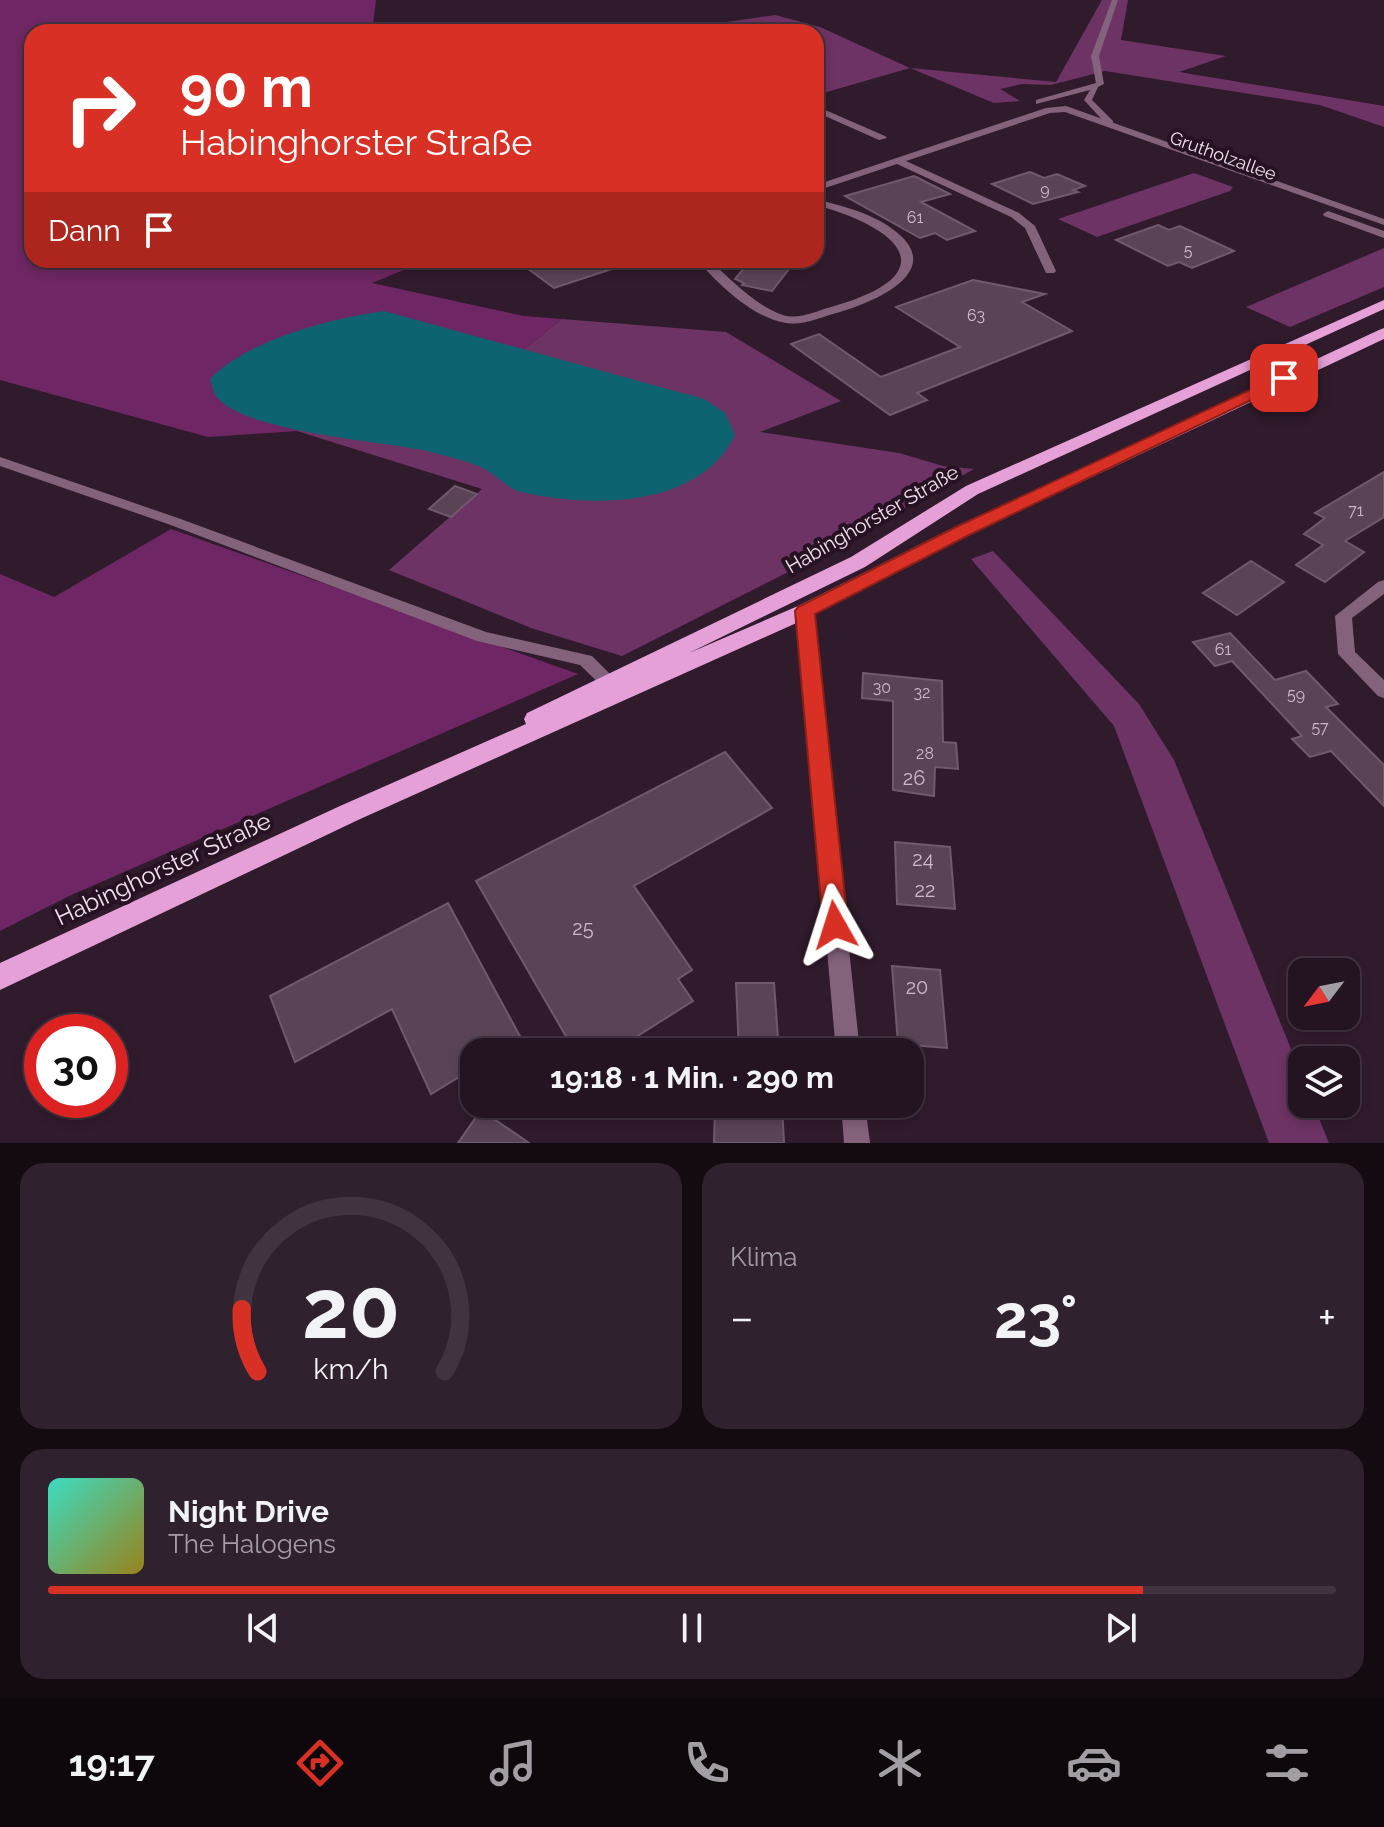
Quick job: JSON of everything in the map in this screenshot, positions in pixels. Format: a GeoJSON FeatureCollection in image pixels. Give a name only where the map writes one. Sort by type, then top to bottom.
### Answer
{"type":"FeatureCollection","features":[{"type":"Feature","properties":{"kind":"main road","name":"Habinghorster Straße"},"geometry":{"type":"LineString","coordinates":[[0,977],[616,688],[858,562],[972,490],[1384,304]]}},
{"type":"Feature","properties":{"kind":"main road","name":"Habinghorster Straße"},"geometry":{"type":"LineString","coordinates":[[616,688],[805,611],[962,531],[1384,333]]}},
{"type":"Feature","properties":{"kind":"main road"},"geometry":{"type":"LineString","coordinates":[[805,611],[806,600],[841,581],[858,562]]}},
{"type":"Feature","properties":{"kind":"street"},"geometry":{"type":"LineString","coordinates":[[1110,123],[1088,100],[1100,84],[1095,56],[1115,0]]}},
{"type":"Feature","properties":{"kind":"street","name":"Grutholzallee"},"geometry":{"type":"LineString","coordinates":[[1095,88],[1039,102],[1049,110],[1384,235]]}},
{"type":"Feature","properties":{"kind":"street","name":"Grutholzallee"},"geometry":{"type":"LineString","coordinates":[[824,185],[1049,110],[1075,110],[1384,222]]}},
{"type":"Feature","properties":{"kind":"street"},"geometry":{"type":"LineString","coordinates":[[824,113],[882,138]]}},
{"type":"Feature","properties":{"kind":"street"},"geometry":{"type":"LineString","coordinates":[[896,160],[1015,215],[1030,226],[1050,271]]}},
{"type":"Feature","properties":{"kind":"street"},"geometry":{"type":"LineString","coordinates":[[712,268],[764,309],[783,319],[800,320],[870,299],[901,277],[906,269],[906,249],[889,229],[857,213],[824,204]]}},
{"type":"Feature","properties":{"kind":"street"},"geometry":{"type":"LineString","coordinates":[[0,461],[173,521],[483,637],[586,660],[616,688]]}},
{"type":"Feature","properties":{"kind":"street"},"geometry":{"type":"LineString","coordinates":[[1384,586],[1343,616],[1347,654],[1384,691]]}},
{"type":"Feature","properties":{"kind":"street"},"geometry":{"type":"LineString","coordinates":[[805,611],[847,1038]]}},
{"type":"Feature","properties":{"kind":"street"},"geometry":{"type":"LineString","coordinates":[[1361,669],[1384,674]]}},
{"type":"Feature","properties":{"kind":"street"},"geometry":{"type":"LineString","coordinates":[[854,1118],[857,1143]]}},
{"type":"Feature","properties":{"kind":"shaded area"},"geometry":{"type":"Polygon","coordinates":[[[0,0],[376,0],[373,24],[24,24],[24,268],[409,268],[372,283],[524,316],[562,319],[513,358],[395,338],[297,431],[208,437],[0,380],[0,0]]]}},
{"type":"Feature","properties":{"kind":"shaded area"},"geometry":{"type":"Polygon","coordinates":[[[1102,0],[1128,0],[1121,40],[1226,56],[1179,72],[1384,106],[1384,127],[1320,105],[1105,71],[1051,85],[1022,84],[1000,89],[1020,101],[994,103],[910,68],[1056,82],[1102,0]]]}},
{"type":"Feature","properties":{"kind":"shaded area"},"geometry":{"type":"Polygon","coordinates":[[[775,15],[809,24],[714,24],[775,15]]]}},
{"type":"Feature","properties":{"kind":"shaded area"},"geometry":{"type":"Polygon","coordinates":[[[824,29],[910,68],[824,93],[824,29]]]}},
{"type":"Feature","properties":{"kind":"shaded area"},"geometry":{"type":"Polygon","coordinates":[[[1194,173],[1233,187],[1230,191],[1097,237],[1058,219],[1194,173]]]}},
{"type":"Feature","properties":{"kind":"shaded area"},"geometry":{"type":"Polygon","coordinates":[[[1384,248],[1384,287],[1290,327],[1246,307],[1384,248]]]}},
{"type":"Feature","properties":{"kind":"shaded area"},"geometry":{"type":"Polygon","coordinates":[[[562,319],[726,332],[841,401],[760,432],[899,453],[943,466],[974,469],[806,563],[622,656],[531,628],[389,570],[482,489],[297,431],[395,338],[513,358],[562,319]]]}},
{"type":"Feature","properties":{"kind":"shaded area"},"geometry":{"type":"Polygon","coordinates":[[[171,529],[578,674],[69,896],[0,931],[0,574],[54,597],[171,529]]]}},
{"type":"Feature","properties":{"kind":"shaded area"},"geometry":{"type":"Polygon","coordinates":[[[993,551],[1139,704],[1174,760],[1290,1046],[1288,1118],[1319,1118],[1329,1143],[1269,1143],[1114,726],[971,559],[993,551]]]}},
{"type":"Feature","properties":{"kind":"water"},"geometry":{"type":"Polygon","coordinates":[[[384,311],[704,399],[725,413],[735,435],[718,459],[696,477],[670,490],[610,501],[578,500],[521,492],[479,466],[427,451],[282,427],[231,408],[215,394],[210,379],[227,365],[268,342],[315,325],[384,311]]]}},
{"type":"Feature","properties":{"kind":"building"},"geometry":{"type":"Polygon","coordinates":[[[1030,172],[1044,178],[1057,174],[1085,186],[1073,190],[1078,192],[1033,204],[992,184],[1030,172]]]}},
{"type":"Feature","properties":{"kind":"building"},"geometry":{"type":"Polygon","coordinates":[[[914,176],[950,194],[921,202],[975,231],[947,240],[935,233],[920,238],[845,196],[914,176]]]}},
{"type":"Feature","properties":{"kind":"building"},"geometry":{"type":"Polygon","coordinates":[[[1158,225],[1169,230],[1180,226],[1234,251],[1192,268],[1179,262],[1168,266],[1116,240],[1158,225]]]}},
{"type":"Feature","properties":{"kind":"building"},"geometry":{"type":"Polygon","coordinates":[[[527,268],[615,268],[554,288],[527,268]]]}},
{"type":"Feature","properties":{"kind":"building"},"geometry":{"type":"Polygon","coordinates":[[[744,268],[790,268],[772,291],[742,285],[744,283],[735,279],[744,268]]]}},
{"type":"Feature","properties":{"kind":"building"},"geometry":{"type":"Polygon","coordinates":[[[973,280],[1045,294],[1022,302],[1072,331],[917,393],[927,400],[890,415],[791,344],[819,334],[881,377],[960,347],[896,307],[973,280]]]}},
{"type":"Feature","properties":{"kind":"building"},"geometry":{"type":"Polygon","coordinates":[[[1384,472],[1384,517],[1345,541],[1364,552],[1325,582],[1296,565],[1323,545],[1304,534],[1325,518],[1315,513],[1384,472]]]}},
{"type":"Feature","properties":{"kind":"building"},"geometry":{"type":"Polygon","coordinates":[[[455,486],[477,494],[451,517],[429,509],[455,486]]]}},
{"type":"Feature","properties":{"kind":"building"},"geometry":{"type":"Polygon","coordinates":[[[1251,561],[1284,582],[1237,615],[1203,593],[1251,561]]]}},
{"type":"Feature","properties":{"kind":"building"},"geometry":{"type":"Polygon","coordinates":[[[1230,633],[1275,680],[1306,671],[1338,704],[1326,707],[1384,765],[1384,806],[1331,751],[1310,757],[1292,739],[1302,736],[1232,661],[1215,666],[1193,642],[1230,633]]]}},
{"type":"Feature","properties":{"kind":"building"},"geometry":{"type":"Polygon","coordinates":[[[863,673],[942,681],[943,742],[956,743],[958,769],[935,767],[934,796],[893,790],[893,701],[862,698],[863,673]]]}},
{"type":"Feature","properties":{"kind":"building"},"geometry":{"type":"Polygon","coordinates":[[[725,752],[772,808],[634,886],[692,970],[678,979],[693,1001],[634,1038],[567,1038],[476,881],[725,752]]]}},
{"type":"Feature","properties":{"kind":"building"},"geometry":{"type":"Polygon","coordinates":[[[895,842],[950,847],[955,909],[897,904],[895,842]]]}},
{"type":"Feature","properties":{"kind":"building"},"geometry":{"type":"Polygon","coordinates":[[[448,903],[521,1038],[460,1038],[460,1076],[431,1094],[392,1009],[295,1062],[270,996],[448,903]]]}},
{"type":"Feature","properties":{"kind":"building"},"geometry":{"type":"Polygon","coordinates":[[[892,966],[940,970],[947,1048],[924,1046],[924,1038],[898,1038],[892,966]]]}},
{"type":"Feature","properties":{"kind":"building"},"geometry":{"type":"Polygon","coordinates":[[[736,983],[774,983],[778,1038],[738,1038],[736,983]]]}},
{"type":"Feature","properties":{"kind":"building"},"geometry":{"type":"Polygon","coordinates":[[[475,1118],[493,1118],[529,1143],[458,1143],[475,1118]]]}},
{"type":"Feature","properties":{"kind":"building"},"geometry":{"type":"Polygon","coordinates":[[[715,1118],[783,1118],[784,1143],[714,1143],[715,1118]]]}},
{"type":"Feature","properties":{"kind":"route"},"geometry":{"type":"LineString","coordinates":[[835,925],[805,611],[962,531],[1284,378]]}}]}
